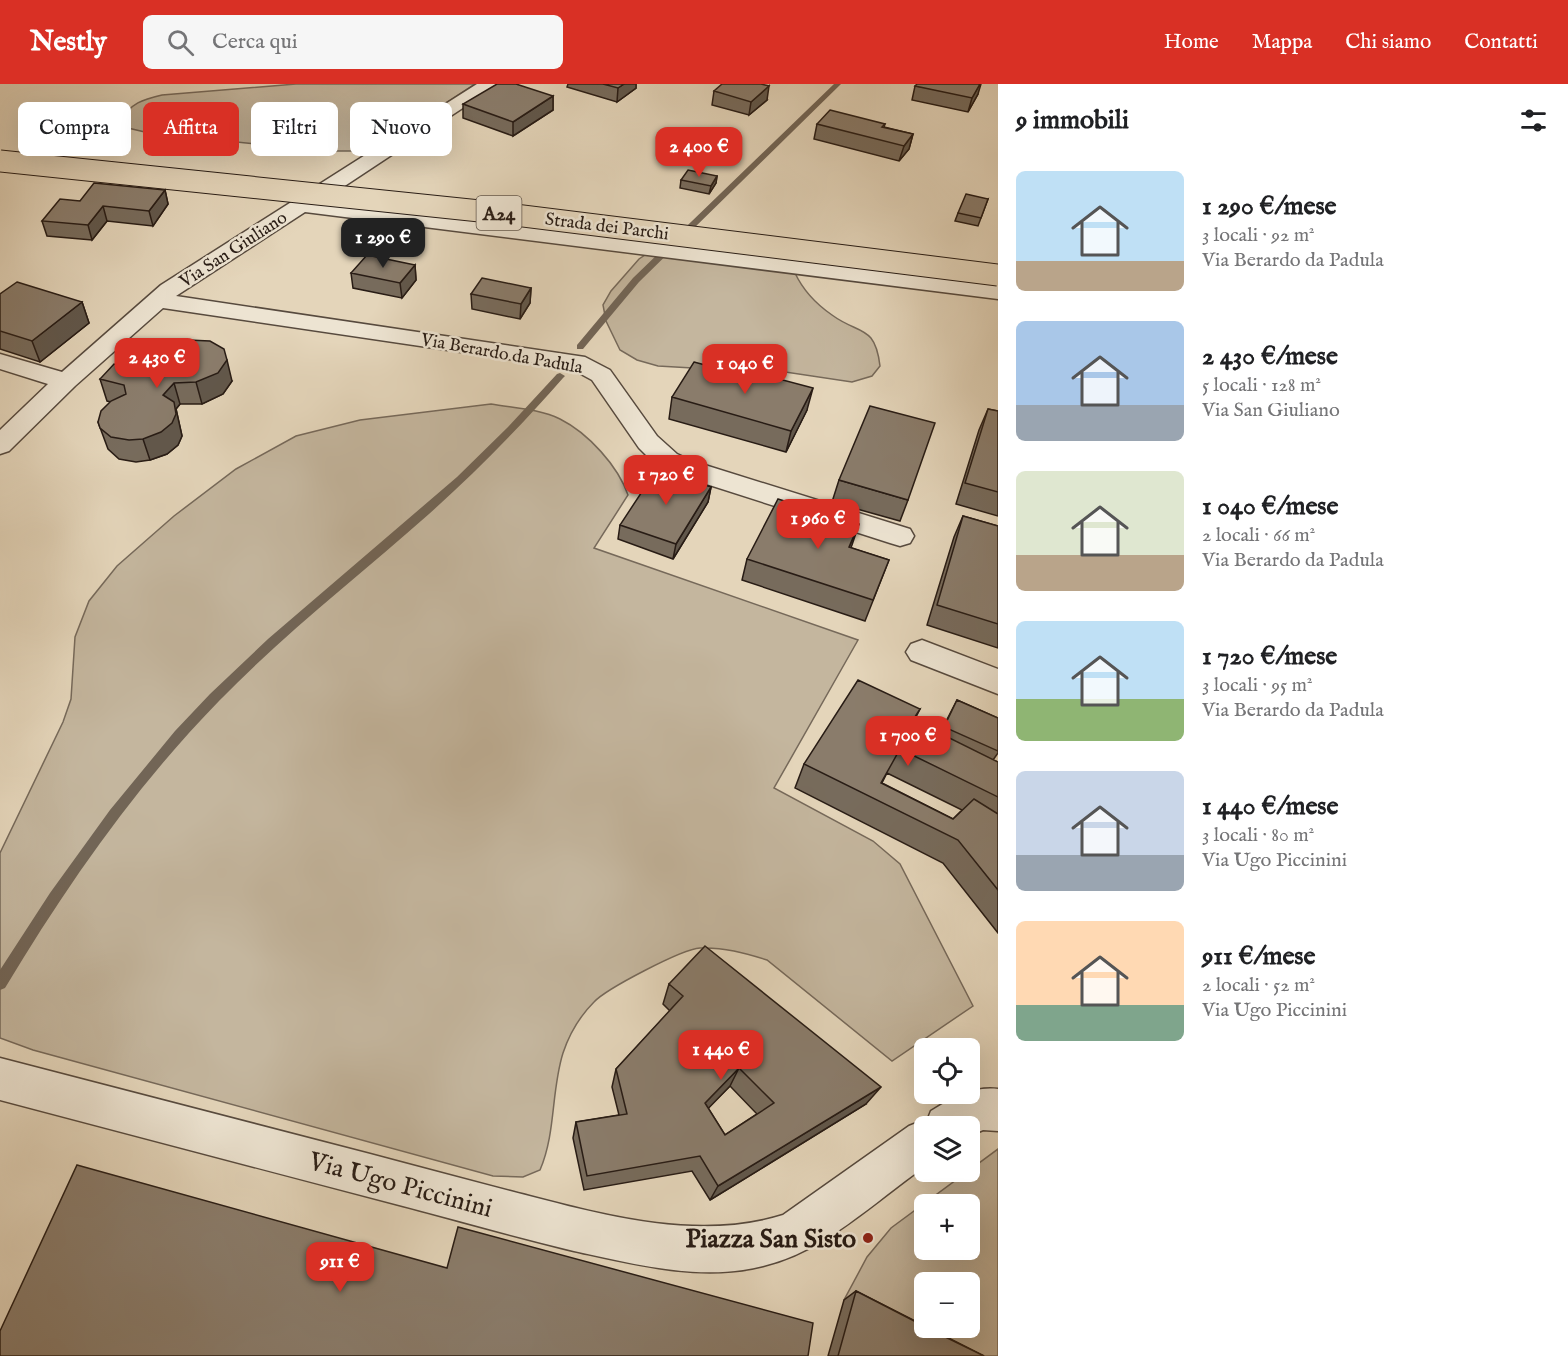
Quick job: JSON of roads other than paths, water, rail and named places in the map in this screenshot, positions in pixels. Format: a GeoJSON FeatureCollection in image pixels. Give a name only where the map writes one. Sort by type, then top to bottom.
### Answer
{"type":"FeatureCollection","features":[{"type":"Feature","properties":{"kind":"highway","name":"Strada dei Parchi"},"geometry":{"type":"LineString","coordinates":[[0,146],[481,194],[998,257]]}},
{"type":"Feature","properties":{"kind":"highway","name":"Strada dei Parchi"},"geometry":{"type":"LineString","coordinates":[[0,161],[324,193],[665,232],[998,275]]}},
{"type":"Feature","properties":{"kind":"street","name":"Via San Giuliano"},"geometry":{"type":"LineString","coordinates":[[0,445],[66,381],[158,300],[182,282],[490,84]]}},
{"type":"Feature","properties":{"kind":"street"},"geometry":{"type":"LineString","coordinates":[[302,205],[998,292]]}},
{"type":"Feature","properties":{"kind":"street","name":"Via Berardo da Padula"},"geometry":{"type":"LineString","coordinates":[[158,300],[576,362],[601,375],[648,442],[666,460],[900,536]]}},
{"type":"Feature","properties":{"kind":"street"},"geometry":{"type":"LineString","coordinates":[[0,361],[66,381]]}},
{"type":"Feature","properties":{"kind":"street"},"geometry":{"type":"LineString","coordinates":[[922,652],[998,682]]}},
{"type":"Feature","properties":{"kind":"street","name":"Via Ugo Piccinini"},"geometry":{"type":"LineString","coordinates":[[0,1079],[534,1219],[668,1246],[748,1248],[777,1240],[805,1227],[914,1148]]}},
{"type":"Feature","properties":{"kind":"waterway"},"geometry":{"type":"LineString","coordinates":[[580,347],[636,280],[838,84]]}},
{"type":"Feature","properties":{"kind":"waterway"},"geometry":{"type":"LineString","coordinates":[[0,983],[54,897],[114,814],[146,773],[215,697],[272,642],[461,479],[512,429],[560,376]]}},
{"type":"Feature","properties":{"kind":"place","name":"Piazza San Sisto"},"geometry":{"type":"Point","coordinates":[868,1238]}}]}
